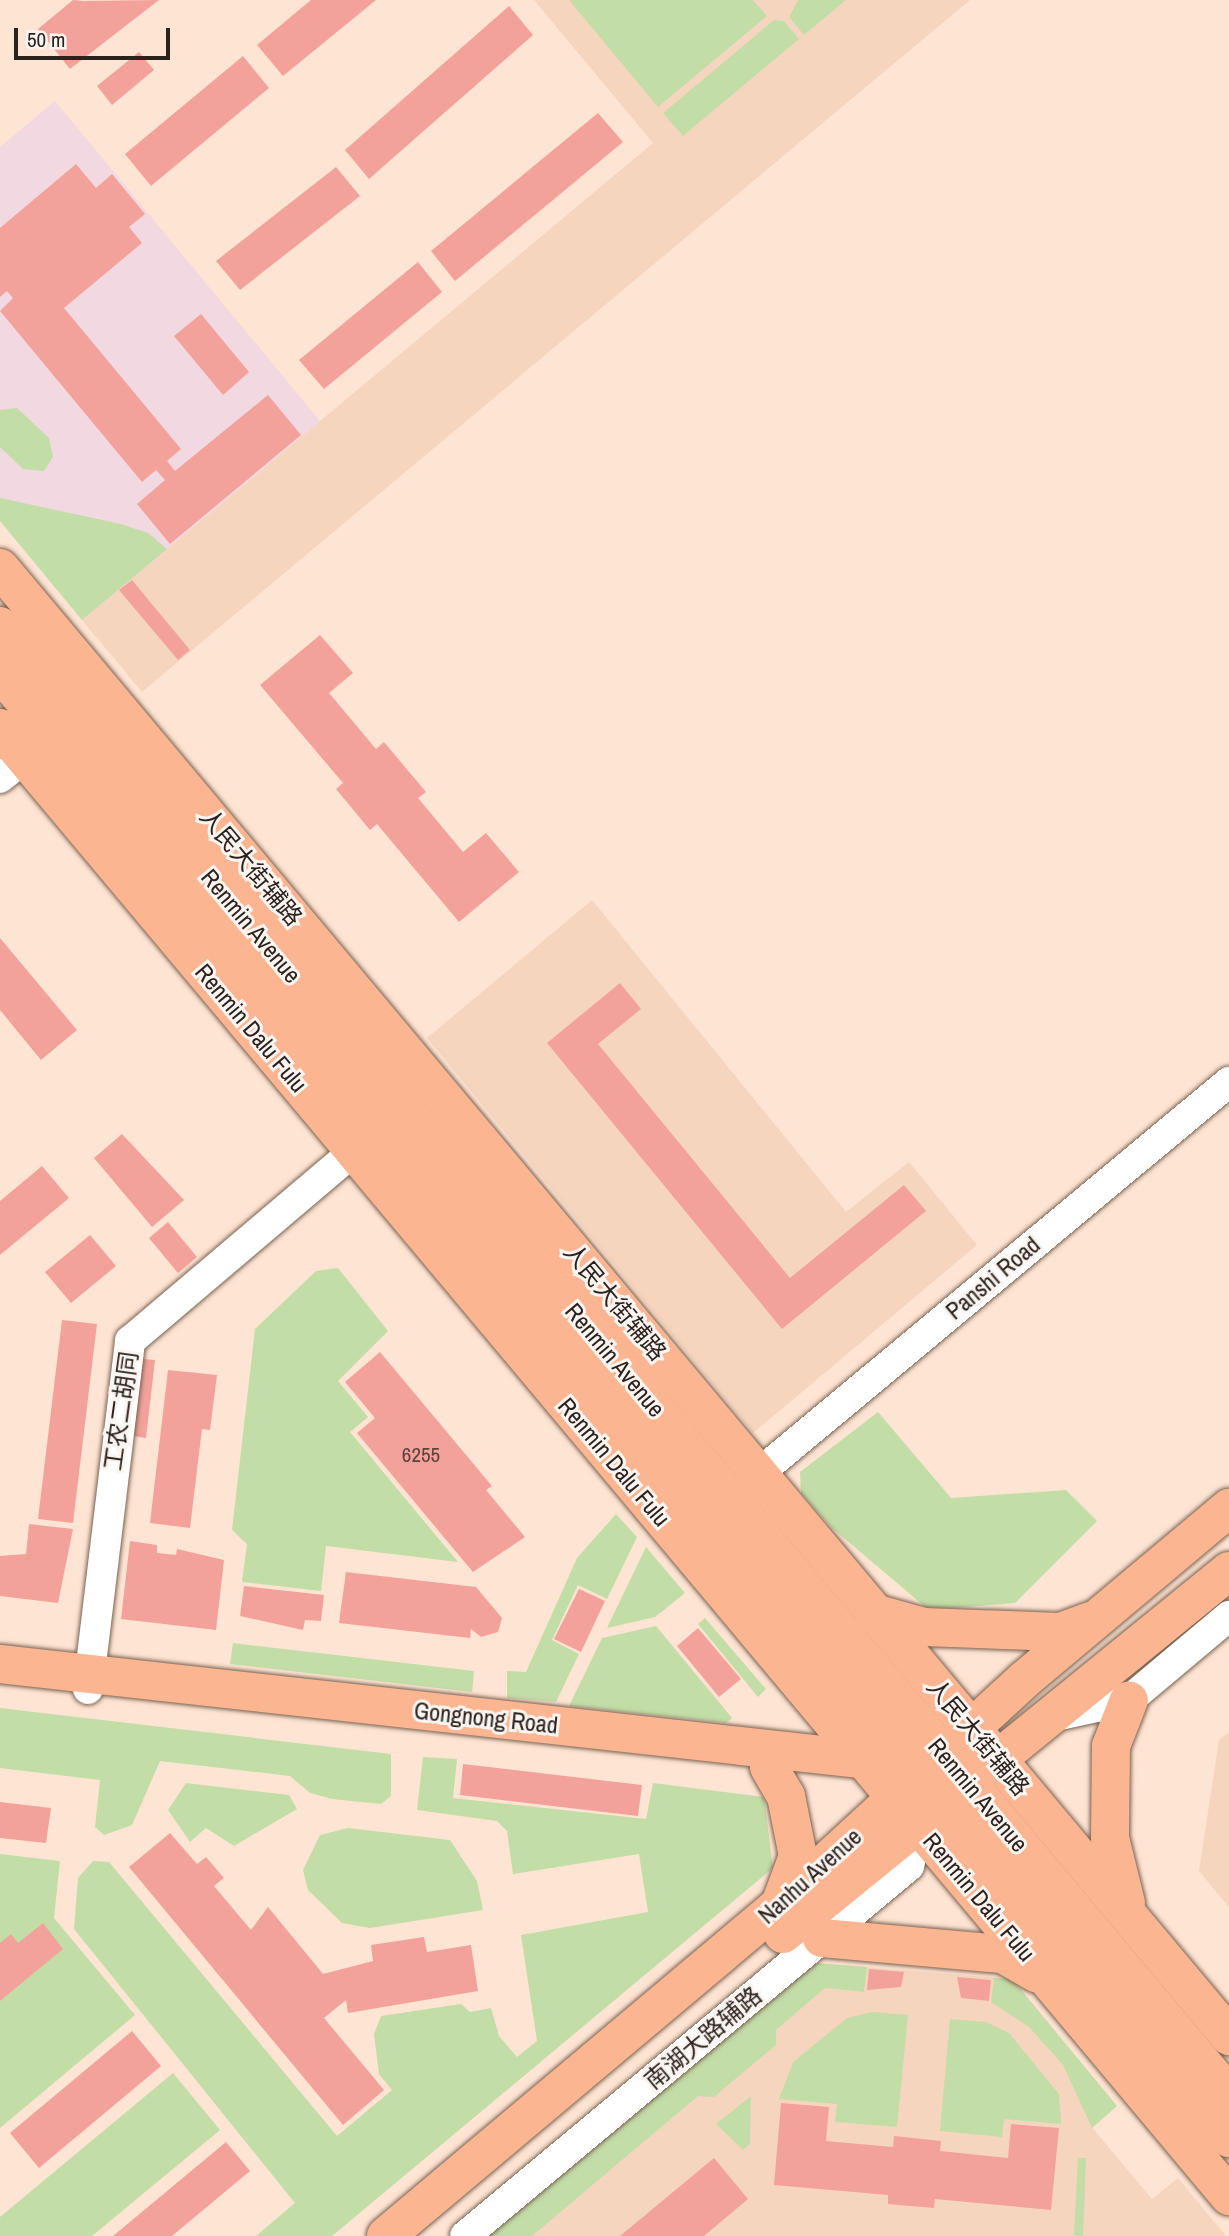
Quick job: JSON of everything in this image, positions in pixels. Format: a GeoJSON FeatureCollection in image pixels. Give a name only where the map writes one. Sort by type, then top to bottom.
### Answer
{"type":"FeatureCollection","features":[{"type":"Feature","properties":{"kind":"main road","name":"人民大街辅路"},"geometry":{"type":"LineString","coordinates":[[0,568],[1229,2036]]}},
{"type":"Feature","properties":{"kind":"main road","name":"Renmin Avenue"},"geometry":{"type":"LineString","coordinates":[[0,626],[918,1781],[1229,2095]]}},
{"type":"Feature","properties":{"kind":"main road","name":"Renmin Avenue"},"geometry":{"type":"LineString","coordinates":[[0,672],[918,1781],[1229,2138]]}},
{"type":"Feature","properties":{"kind":"main road","name":"Renmin Dalu Fulu"},"geometry":{"type":"LineString","coordinates":[[0,728],[12,768],[354,1152],[793,1675],[918,1781],[1057,1991],[1229,2196]]}},
{"type":"Feature","properties":{"kind":"main road","name":"Nanhu Avenue"},"geometry":{"type":"LineString","coordinates":[[424,2236],[918,1781],[971,1728],[1229,1508]]}},
{"type":"Feature","properties":{"kind":"main road","name":"Nanhu Avenue"},"geometry":{"type":"LineString","coordinates":[[386,2236],[776,1908],[918,1781],[999,1761],[1229,1571]]}},
{"type":"Feature","properties":{"kind":"main road"},"geometry":{"type":"LineString","coordinates":[[874,1613],[924,1627],[1060,1632],[1101,1615]]}},
{"type":"Feature","properties":{"kind":"main road","name":"Gongnong Road"},"geometry":{"type":"LineString","coordinates":[[0,1664],[89,1682]]}},
{"type":"Feature","properties":{"kind":"main road"},"geometry":{"type":"LineString","coordinates":[[776,1908],[792,1886],[798,1856],[786,1796],[770,1758],[794,1717],[793,1675]]}},
{"type":"Feature","properties":{"kind":"main road","name":"Gongnong Road"},"geometry":{"type":"LineString","coordinates":[[0,1679],[89,1682],[770,1758],[918,1781]]}},
{"type":"Feature","properties":{"kind":"main road"},"geometry":{"type":"LineString","coordinates":[[1129,1700],[1111,1746],[1110,1838],[1122,1895],[1142,1932]]}},
{"type":"Feature","properties":{"kind":"main road"},"geometry":{"type":"LineString","coordinates":[[822,1938],[1003,1954],[1057,1991]]}},
{"type":"Feature","properties":{"kind":"street","name":"Panshi Road"},"geometry":{"type":"LineString","coordinates":[[758,1474],[1229,1082]]}},
{"type":"Feature","properties":{"kind":"street","name":"工农二胡同"},"geometry":{"type":"LineString","coordinates":[[89,1682],[130,1341],[354,1152]]}},
{"type":"Feature","properties":{"kind":"street"},"geometry":{"type":"LineString","coordinates":[[1055,1716],[1129,1700],[1229,1616]]}},
{"type":"Feature","properties":{"kind":"street","name":"南湖大路辅路"},"geometry":{"type":"LineString","coordinates":[[465,2236],[908,1866],[918,1781]]}},
{"type":"Feature","properties":{"kind":"shaded area"},"geometry":{"type":"Polygon","coordinates":[[[534,0],[970,0],[142,692],[82,620],[653,143],[534,0]]]}},
{"type":"Feature","properties":{"kind":"shaded area"},"geometry":{"type":"Polygon","coordinates":[[[55,101],[320,421],[82,620],[0,521],[0,147],[55,101]]]}},
{"type":"Feature","properties":{"kind":"shaded area"},"geometry":{"type":"Polygon","coordinates":[[[592,900],[846,1212],[909,1162],[977,1245],[753,1433],[427,1038],[592,900]]]}},
{"type":"Feature","properties":{"kind":"shaded area"},"geometry":{"type":"Polygon","coordinates":[[[1229,1732],[1229,1907],[1199,1871],[1219,1740],[1229,1732]]]}},
{"type":"Feature","properties":{"kind":"shaded area"},"geometry":{"type":"Polygon","coordinates":[[[814,1963],[1012,1979],[1117,2106],[1092,2127],[1105,2143],[1152,2199],[1178,2178],[1226,2236],[489,2236],[814,1963]]]}},
{"type":"Feature","properties":{"kind":"green space"},"geometry":{"type":"Polygon","coordinates":[[[569,0],[753,0],[767,16],[658,107],[569,0]]]}},
{"type":"Feature","properties":{"kind":"green space"},"geometry":{"type":"Polygon","coordinates":[[[798,0],[846,0],[804,35],[789,17],[798,0]]]}},
{"type":"Feature","properties":{"kind":"green space"},"geometry":{"type":"Polygon","coordinates":[[[774,20],[784,21],[799,39],[683,136],[663,113],[774,20]]]}},
{"type":"Feature","properties":{"kind":"green space"},"geometry":{"type":"Polygon","coordinates":[[[17,408],[49,438],[53,457],[44,471],[23,469],[0,447],[0,410],[17,408]]]}},
{"type":"Feature","properties":{"kind":"green space"},"geometry":{"type":"Polygon","coordinates":[[[0,498],[121,524],[148,533],[167,549],[82,620],[0,521],[0,498]]]}},
{"type":"Feature","properties":{"kind":"green space"},"geometry":{"type":"Polygon","coordinates":[[[338,1268],[388,1331],[338,1381],[368,1417],[350,1432],[458,1562],[326,1546],[321,1591],[242,1582],[247,1544],[232,1530],[255,1329],[316,1271],[338,1268]]]}},
{"type":"Feature","properties":{"kind":"green space"},"geometry":{"type":"Polygon","coordinates":[[[878,1412],[951,1498],[1066,1490],[1097,1521],[1015,1603],[929,1610],[832,1528],[801,1493],[800,1472],[878,1412]]]}},
{"type":"Feature","properties":{"kind":"green space"},"geometry":{"type":"Polygon","coordinates":[[[616,1514],[637,1537],[607,1599],[578,1585],[552,1640],[579,1654],[556,1702],[507,1698],[507,1671],[526,1672],[577,1558],[616,1514]]]}},
{"type":"Feature","properties":{"kind":"green space"},"geometry":{"type":"Polygon","coordinates":[[[646,1547],[685,1593],[655,1617],[607,1628],[646,1547]]]}},
{"type":"Feature","properties":{"kind":"green space"},"geometry":{"type":"Polygon","coordinates":[[[705,1618],[766,1689],[758,1697],[698,1624],[705,1618]]]}},
{"type":"Feature","properties":{"kind":"green space"},"geometry":{"type":"Polygon","coordinates":[[[656,1626],[732,1718],[726,1723],[569,1706],[602,1638],[656,1626]]]}},
{"type":"Feature","properties":{"kind":"green space"},"geometry":{"type":"Polygon","coordinates":[[[233,1643],[474,1671],[472,1692],[230,1664],[233,1643]]]}},
{"type":"Feature","properties":{"kind":"green space"},"geometry":{"type":"Polygon","coordinates":[[[0,1708],[391,1754],[391,1796],[381,1804],[332,1799],[310,1793],[290,1776],[160,1761],[132,1825],[104,1835],[95,1827],[100,1780],[0,1768],[0,1708]]]}},
{"type":"Feature","properties":{"kind":"green space"},"geometry":{"type":"Polygon","coordinates":[[[423,1757],[457,1759],[453,1798],[646,1819],[653,1783],[764,1797],[773,1868],[332,2236],[256,2236],[295,2203],[74,1929],[78,1878],[93,1861],[109,1862],[337,2136],[392,2090],[379,2074],[374,2034],[381,2016],[461,2004],[470,2012],[491,2008],[499,2036],[517,2057],[537,2041],[521,1935],[648,1912],[639,1854],[513,1874],[507,1831],[497,1821],[417,1810],[423,1757]]]}},
{"type":"Feature","properties":{"kind":"green space"},"geometry":{"type":"Polygon","coordinates":[[[186,1783],[289,1795],[297,1809],[234,1846],[206,1828],[190,1842],[168,1810],[186,1783]]]}},
{"type":"Feature","properties":{"kind":"green space"},"geometry":{"type":"Polygon","coordinates":[[[348,1828],[450,1840],[477,1881],[483,1910],[370,1928],[342,1923],[308,1890],[303,1870],[320,1835],[348,1828]]]}},
{"type":"Feature","properties":{"kind":"green space"},"geometry":{"type":"Polygon","coordinates":[[[0,1854],[60,1861],[54,1918],[135,2015],[0,2128],[0,1854]]]}},
{"type":"Feature","properties":{"kind":"green space"},"geometry":{"type":"Polygon","coordinates":[[[814,1963],[867,1967],[864,1992],[825,1988],[776,2030],[776,2045],[714,2097],[698,2096],[532,2236],[489,2236],[814,1963]]]}},
{"type":"Feature","properties":{"kind":"green space"},"geometry":{"type":"Polygon","coordinates":[[[994,1978],[1012,1979],[1117,2106],[1092,2128],[1063,2065],[1029,2027],[991,2002],[994,1978]]]}},
{"type":"Feature","properties":{"kind":"green space"},"geometry":{"type":"Polygon","coordinates":[[[872,2012],[908,2015],[897,2127],[835,2122],[837,2104],[779,2099],[793,2062],[847,2018],[872,2012]]]}},
{"type":"Feature","properties":{"kind":"green space"},"geometry":{"type":"Polygon","coordinates":[[[950,2019],[986,2022],[1009,2033],[1059,2094],[1061,2124],[1004,2119],[1002,2137],[940,2131],[950,2019]]]}},
{"type":"Feature","properties":{"kind":"green space"},"geometry":{"type":"Polygon","coordinates":[[[173,2073],[220,2130],[92,2236],[0,2236],[0,2217],[173,2073]]]}},
{"type":"Feature","properties":{"kind":"green space"},"geometry":{"type":"Polygon","coordinates":[[[751,2096],[750,2144],[743,2150],[716,2124],[751,2096]]]}},
{"type":"Feature","properties":{"kind":"green space"},"geometry":{"type":"Polygon","coordinates":[[[1078,2158],[1086,2158],[1083,2236],[1074,2235],[1078,2158]]]}},
{"type":"Feature","properties":{"kind":"building"},"geometry":{"type":"Polygon","coordinates":[[[73,0],[159,0],[70,69],[38,29],[73,0]]]}},
{"type":"Feature","properties":{"kind":"building"},"geometry":{"type":"Polygon","coordinates":[[[311,0],[376,0],[283,76],[257,45],[311,0]]]}},
{"type":"Feature","properties":{"kind":"building"},"geometry":{"type":"Polygon","coordinates":[[[509,6],[533,35],[369,179],[345,150],[509,6]]]}},
{"type":"Feature","properties":{"kind":"building"},"geometry":{"type":"Polygon","coordinates":[[[139,52],[154,70],[112,105],[97,86],[139,52]]]}},
{"type":"Feature","properties":{"kind":"building"},"geometry":{"type":"Polygon","coordinates":[[[243,56],[269,88],[151,186],[125,154],[243,56]]]}},
{"type":"Feature","properties":{"kind":"building"},"geometry":{"type":"Polygon","coordinates":[[[598,113],[623,142],[455,281],[431,251],[598,113]]]}},
{"type":"Feature","properties":{"kind":"building"},"geometry":{"type":"Polygon","coordinates":[[[76,164],[96,188],[112,174],[145,214],[129,227],[142,243],[64,308],[181,449],[167,461],[175,471],[268,395],[301,435],[170,544],[137,504],[165,480],[156,470],[142,482],[0,311],[13,298],[7,291],[0,297],[0,228],[76,164]]]}},
{"type":"Feature","properties":{"kind":"building"},"geometry":{"type":"Polygon","coordinates":[[[336,167],[360,196],[240,290],[216,261],[336,167]]]}},
{"type":"Feature","properties":{"kind":"building"},"geometry":{"type":"Polygon","coordinates":[[[418,262],[442,292],[324,389],[299,360],[418,262]]]}},
{"type":"Feature","properties":{"kind":"building"},"geometry":{"type":"Polygon","coordinates":[[[201,314],[249,372],[223,395],[174,336],[201,314]]]}},
{"type":"Feature","properties":{"kind":"building"},"geometry":{"type":"Polygon","coordinates":[[[132,580],[190,650],[178,660],[119,590],[132,580]]]}},
{"type":"Feature","properties":{"kind":"building"},"geometry":{"type":"Polygon","coordinates":[[[320,635],[353,673],[329,693],[376,749],[384,742],[426,792],[418,798],[463,852],[486,833],[519,872],[459,922],[377,824],[370,830],[336,789],[343,783],[260,685],[320,635]]]}},
{"type":"Feature","properties":{"kind":"building"},"geometry":{"type":"Polygon","coordinates":[[[0,938],[77,1030],[41,1060],[0,1010],[0,938]]]}},
{"type":"Feature","properties":{"kind":"building"},"geometry":{"type":"Polygon","coordinates":[[[620,983],[641,1009],[598,1044],[790,1278],[904,1185],[926,1211],[782,1329],[547,1043],[620,983]]]}},
{"type":"Feature","properties":{"kind":"building"},"geometry":{"type":"Polygon","coordinates":[[[122,1134],[184,1200],[152,1227],[94,1158],[122,1134]]]}},
{"type":"Feature","properties":{"kind":"building"},"geometry":{"type":"Polygon","coordinates":[[[42,1166],[69,1198],[0,1255],[0,1201],[42,1166]]]}},
{"type":"Feature","properties":{"kind":"building"},"geometry":{"type":"Polygon","coordinates":[[[168,1222],[197,1257],[178,1273],[149,1238],[168,1222]]]}},
{"type":"Feature","properties":{"kind":"building"},"geometry":{"type":"Polygon","coordinates":[[[90,1235],[116,1266],[71,1303],[45,1272],[90,1235]]]}},
{"type":"Feature","properties":{"kind":"building"},"geometry":{"type":"Polygon","coordinates":[[[62,1320],[97,1324],[73,1523],[38,1519],[62,1320]]]}},
{"type":"Feature","properties":{"kind":"building"},"geometry":{"type":"Polygon","coordinates":[[[380,1352],[492,1486],[486,1490],[525,1537],[473,1572],[357,1433],[375,1418],[345,1382],[380,1352]]]}},
{"type":"Feature","properties":{"kind":"building"},"geometry":{"type":"Polygon","coordinates":[[[143,1359],[155,1360],[146,1438],[133,1436],[143,1359]]]}},
{"type":"Feature","properties":{"kind":"building"},"geometry":{"type":"Polygon","coordinates":[[[168,1370],[217,1375],[210,1430],[202,1429],[190,1528],[150,1523],[168,1370]]]}},
{"type":"Feature","properties":{"kind":"building"},"geometry":{"type":"Polygon","coordinates":[[[29,1524],[73,1529],[58,1603],[0,1596],[0,1556],[26,1554],[29,1524]]]}},
{"type":"Feature","properties":{"kind":"building"},"geometry":{"type":"Polygon","coordinates":[[[130,1541],[157,1545],[157,1553],[176,1555],[177,1549],[224,1560],[216,1630],[121,1619],[130,1541]]]}},
{"type":"Feature","properties":{"kind":"building"},"geometry":{"type":"Polygon","coordinates":[[[346,1572],[476,1587],[502,1618],[498,1632],[481,1637],[471,1629],[470,1638],[339,1623],[346,1572]]]}},
{"type":"Feature","properties":{"kind":"building"},"geometry":{"type":"Polygon","coordinates":[[[244,1586],[324,1595],[321,1621],[305,1620],[303,1630],[240,1616],[244,1586]]]}},
{"type":"Feature","properties":{"kind":"building"},"geometry":{"type":"Polygon","coordinates":[[[579,1589],[605,1601],[581,1652],[554,1639],[579,1589]]]}},
{"type":"Feature","properties":{"kind":"building"},"geometry":{"type":"Polygon","coordinates":[[[698,1628],[741,1679],[719,1697],[677,1646],[698,1628]]]}},
{"type":"Feature","properties":{"kind":"building"},"geometry":{"type":"Polygon","coordinates":[[[463,1764],[642,1785],[638,1816],[460,1795],[463,1764]]]}},
{"type":"Feature","properties":{"kind":"building"},"geometry":{"type":"Polygon","coordinates":[[[0,1802],[51,1808],[46,1843],[0,1838],[0,1802]]]}},
{"type":"Feature","properties":{"kind":"building"},"geometry":{"type":"Polygon","coordinates":[[[170,1833],[197,1864],[206,1857],[224,1878],[214,1886],[251,1930],[268,1907],[323,1974],[373,1961],[371,1945],[424,1937],[427,1952],[471,1945],[478,1991],[348,2013],[346,2000],[324,2018],[384,2090],[343,2125],[129,1867],[170,1833]]]}},
{"type":"Feature","properties":{"kind":"building"},"geometry":{"type":"Polygon","coordinates":[[[43,1923],[63,1949],[0,2001],[0,1943],[11,1934],[18,1943],[43,1923]]]}},
{"type":"Feature","properties":{"kind":"building"},"geometry":{"type":"Polygon","coordinates":[[[869,1969],[904,1972],[901,1987],[867,1990],[869,1969]]]}},
{"type":"Feature","properties":{"kind":"building"},"geometry":{"type":"Polygon","coordinates":[[[957,1977],[991,1980],[989,2001],[961,1998],[957,1977]]]}},
{"type":"Feature","properties":{"kind":"building"},"geometry":{"type":"Polygon","coordinates":[[[132,2031],[161,2066],[39,2168],[10,2133],[132,2031]]]}},
{"type":"Feature","properties":{"kind":"building"},"geometry":{"type":"Polygon","coordinates":[[[781,2103],[829,2107],[826,2141],[893,2147],[894,2136],[941,2141],[940,2151],[1008,2158],[1011,2124],[1059,2128],[1051,2210],[935,2199],[934,2208],[888,2204],[888,2195],[774,2185],[781,2103]]]}},
{"type":"Feature","properties":{"kind":"building"},"geometry":{"type":"Polygon","coordinates":[[[226,2142],[250,2171],[172,2236],[113,2236],[226,2142]]]}},
{"type":"Feature","properties":{"kind":"building"},"geometry":{"type":"Polygon","coordinates":[[[714,2158],[748,2199],[704,2236],[620,2236],[714,2158]]]}}]}
